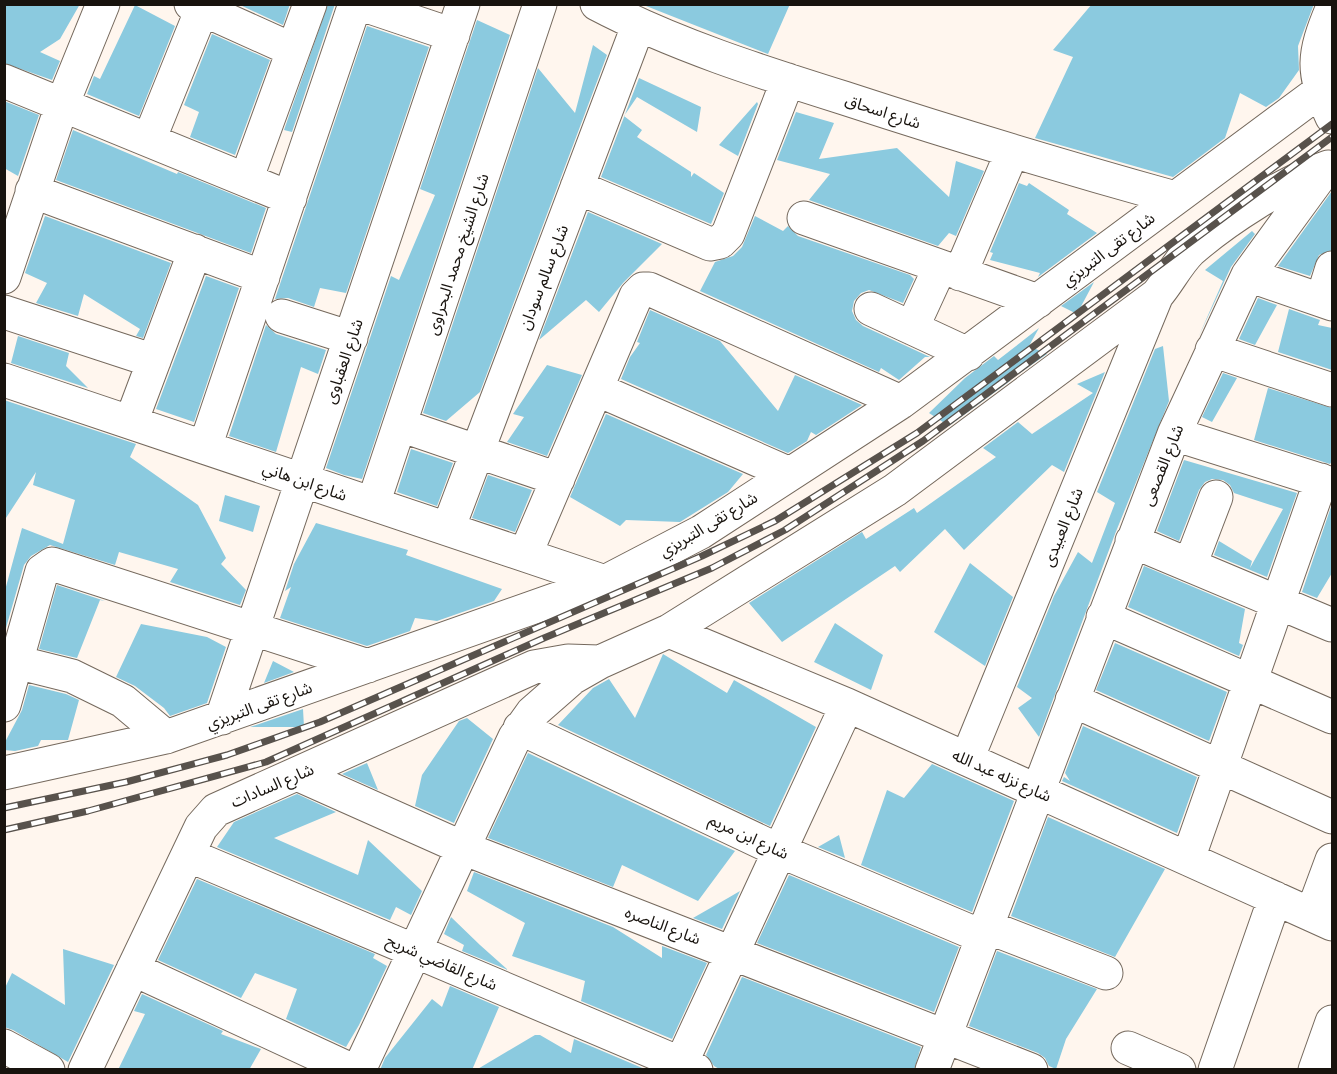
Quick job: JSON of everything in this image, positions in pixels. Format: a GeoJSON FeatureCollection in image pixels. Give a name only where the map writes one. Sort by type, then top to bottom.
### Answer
{"type":"FeatureCollection","features":[{"type":"Feature","properties":{"kind":"street"},"geometry":{"type":"LineString","coordinates":[[4,277],[62,105],[103,4]]}},
{"type":"Feature","properties":{"kind":"street"},"geometry":{"type":"LineString","coordinates":[[246,180],[310,4]]}},
{"type":"Feature","properties":{"kind":"street"},"geometry":{"type":"LineString","coordinates":[[205,447],[355,4]]}},
{"type":"Feature","properties":{"kind":"street"},"geometry":{"type":"LineString","coordinates":[[361,4],[453,35]]}},
{"type":"Feature","properties":{"kind":"street","name":"شارع العقباوى"},"geometry":{"type":"LineString","coordinates":[[222,718],[463,4]]}},
{"type":"Feature","properties":{"kind":"street","name":"شارع الشيخ محمد البحراوى"},"geometry":{"type":"LineString","coordinates":[[374,504],[540,4]]}},
{"type":"Feature","properties":{"kind":"street","name":"شارع اسحاق"},"geometry":{"type":"LineString","coordinates":[[597,4],[638,26],[788,80],[1012,153],[1175,198]]}},
{"type":"Feature","properties":{"kind":"street"},"geometry":{"type":"LineString","coordinates":[[149,140],[197,7],[293,51]]}},
{"type":"Feature","properties":{"kind":"street"},"geometry":{"type":"LineString","coordinates":[[1326,104],[1316,63],[1320,36],[1332,10]]}},
{"type":"Feature","properties":{"kind":"street","name":"شارع سالم سودان"},"geometry":{"type":"LineString","coordinates":[[448,529],[638,26]]}},
{"type":"Feature","properties":{"kind":"street"},"geometry":{"type":"LineString","coordinates":[[577,187],[710,244],[720,242],[730,229],[788,80]]}},
{"type":"Feature","properties":{"kind":"street"},"geometry":{"type":"LineString","coordinates":[[4,81],[290,198]]}},
{"type":"Feature","properties":{"kind":"street","name":"شارع تقى التبريزي"},"geometry":{"type":"LineString","coordinates":[[4,773],[166,737],[605,582],[701,532],[901,402],[1175,198],[1326,104]]}},
{"type":"Feature","properties":{"kind":"street"},"geometry":{"type":"LineString","coordinates":[[912,328],[950,270],[1012,153]]}},
{"type":"Feature","properties":{"kind":"street"},"geometry":{"type":"LineString","coordinates":[[359,1070],[520,728],[543,702],[572,678],[600,662],[669,631],[895,490],[1156,295],[1171,279],[1179,264],[1203,241],[1287,184],[1330,165]]}},
{"type":"Feature","properties":{"kind":"street","name":"شارع القصعى"},"geometry":{"type":"LineString","coordinates":[[932,1070],[1174,434],[1248,275],[1330,165]]}},
{"type":"Feature","properties":{"kind":"street"},"geometry":{"type":"LineString","coordinates":[[32,191],[262,277]]}},
{"type":"Feature","properties":{"kind":"street"},"geometry":{"type":"LineString","coordinates":[[804,218],[1038,301]]}},
{"type":"Feature","properties":{"kind":"street"},"geometry":{"type":"LineString","coordinates":[[131,422],[195,251]]}},
{"type":"Feature","properties":{"kind":"street"},"geometry":{"type":"LineString","coordinates":[[1248,275],[1327,302],[1332,268]]}},
{"type":"Feature","properties":{"kind":"street"},"geometry":{"type":"LineString","coordinates":[[525,555],[640,291],[648,289],[901,402]]}},
{"type":"Feature","properties":{"kind":"street","name":"شارع العبيدى"},"geometry":{"type":"LineString","coordinates":[[967,759],[1156,295]]}},
{"type":"Feature","properties":{"kind":"street"},"geometry":{"type":"LineString","coordinates":[[871,309],[968,354]]}},
{"type":"Feature","properties":{"kind":"street"},"geometry":{"type":"LineString","coordinates":[[4,312],[154,361]]}},
{"type":"Feature","properties":{"kind":"street"},"geometry":{"type":"LineString","coordinates":[[282,316],[351,338]]}},
{"type":"Feature","properties":{"kind":"street"},"geometry":{"type":"LineString","coordinates":[[1212,350],[1332,390]]}},
{"type":"Feature","properties":{"kind":"street","name":"شارع ابن هاني"},"geometry":{"type":"LineString","coordinates":[[4,380],[605,582]]}},
{"type":"Feature","properties":{"kind":"street"},"geometry":{"type":"LineString","coordinates":[[596,389],[790,474]]}},
{"type":"Feature","properties":{"kind":"street"},"geometry":{"type":"LineString","coordinates":[[400,425],[558,479]]}},
{"type":"Feature","properties":{"kind":"street"},"geometry":{"type":"LineString","coordinates":[[1174,434],[1327,482],[1278,602],[1188,859]]}},
{"type":"Feature","properties":{"kind":"street"},"geometry":{"type":"LineString","coordinates":[[1190,565],[1216,497]]}},
{"type":"Feature","properties":{"kind":"street"},"geometry":{"type":"LineString","coordinates":[[1132,541],[1332,625]]}},
{"type":"Feature","properties":{"kind":"street"},"geometry":{"type":"LineString","coordinates":[[4,705],[10,661],[42,572],[52,564],[368,666]]}},
{"type":"Feature","properties":{"kind":"street"},"geometry":{"type":"LineString","coordinates":[[1103,617],[1332,717]]}},
{"type":"Feature","properties":{"kind":"street","name":"شارع نزله عبد الله"},"geometry":{"type":"LineString","coordinates":[[669,631],[847,705],[1322,919]]}},
{"type":"Feature","properties":{"kind":"street"},"geometry":{"type":"LineString","coordinates":[[10,661],[72,676],[123,701],[166,737]]}},
{"type":"Feature","properties":{"kind":"street","name":"شارع السادات"},"geometry":{"type":"LineString","coordinates":[[85,1070],[201,827],[216,810],[534,667],[568,661],[600,662]]}},
{"type":"Feature","properties":{"kind":"street"},"geometry":{"type":"LineString","coordinates":[[1072,700],[1332,817]]}},
{"type":"Feature","properties":{"kind":"street"},"geometry":{"type":"LineString","coordinates":[[685,1067],[732,952],[847,705]]}},
{"type":"Feature","properties":{"kind":"street","name":"شارع ابن مريم"},"geometry":{"type":"LineString","coordinates":[[520,728],[780,851],[983,931],[1106,973]]}},
{"type":"Feature","properties":{"kind":"street","name":"شارع الناصره"},"geometry":{"type":"LineString","coordinates":[[297,774],[463,848],[1031,1070]]}},
{"type":"Feature","properties":{"kind":"street","name":"شارع القاضي شريح"},"geometry":{"type":"LineString","coordinates":[[188,855],[685,1067]]}},
{"type":"Feature","properties":{"kind":"street"},"geometry":{"type":"LineString","coordinates":[[1322,919],[1332,860]]}},
{"type":"Feature","properties":{"kind":"street"},"geometry":{"type":"LineString","coordinates":[[1215,1070],[1275,898]]}},
{"type":"Feature","properties":{"kind":"street"},"geometry":{"type":"LineString","coordinates":[[133,969],[351,1070]]}},
{"type":"Feature","properties":{"kind":"street"},"geometry":{"type":"LineString","coordinates":[[1316,1070],[1332,1022]]}},
{"type":"Feature","properties":{"kind":"street"},"geometry":{"type":"LineString","coordinates":[[4,1046],[48,1070]]}},
{"type":"Feature","properties":{"kind":"street"},"geometry":{"type":"LineString","coordinates":[[1128,1048],[1179,1070]]}},
{"type":"Feature","properties":{"kind":"building"},"geometry":{"type":"Polygon","coordinates":[[[4,4],[80,4],[60,39],[40,52],[60,61],[52,80],[4,63],[4,4]]]}},
{"type":"Feature","properties":{"kind":"building"},"geometry":{"type":"Polygon","coordinates":[[[238,4],[290,4],[283,25],[238,4]]]}},
{"type":"Feature","properties":{"kind":"building"},"geometry":{"type":"Polygon","coordinates":[[[328,4],[335,4],[292,132],[284,130],[328,4]]]}},
{"type":"Feature","properties":{"kind":"building"},"geometry":{"type":"Polygon","coordinates":[[[641,4],[790,4],[768,54],[641,4]]]}},
{"type":"Feature","properties":{"kind":"building"},"geometry":{"type":"Polygon","coordinates":[[[1092,4],[1314,4],[1298,46],[1299,70],[1279,98],[1266,107],[1240,93],[1225,138],[1173,177],[1035,138],[1073,57],[1053,50],[1092,4]]]}},
{"type":"Feature","properties":{"kind":"building"},"geometry":{"type":"Polygon","coordinates":[[[135,5],[175,26],[139,116],[87,94],[94,76],[100,79],[135,5]]]}},
{"type":"Feature","properties":{"kind":"building"},"geometry":{"type":"Polygon","coordinates":[[[477,20],[510,35],[362,479],[344,475],[326,468],[391,276],[399,280],[435,195],[420,189],[477,20]]]}},
{"type":"Feature","properties":{"kind":"building"},"geometry":{"type":"Polygon","coordinates":[[[367,26],[429,47],[346,293],[320,288],[314,307],[288,298],[275,299],[367,26]]]}},
{"type":"Feature","properties":{"kind":"building"},"geometry":{"type":"Polygon","coordinates":[[[212,34],[270,60],[235,155],[190,137],[199,112],[184,105],[212,34]]]}},
{"type":"Feature","properties":{"kind":"building"},"geometry":{"type":"Polygon","coordinates":[[[593,45],[607,55],[480,392],[446,421],[423,413],[538,68],[575,113],[593,45]]]}},
{"type":"Feature","properties":{"kind":"building"},"geometry":{"type":"Polygon","coordinates":[[[639,78],[701,107],[697,132],[637,97],[625,115],[639,78]]]}},
{"type":"Feature","properties":{"kind":"building"},"geometry":{"type":"Polygon","coordinates":[[[4,101],[39,115],[18,176],[4,168],[4,101]]]}},
{"type":"Feature","properties":{"kind":"building"},"geometry":{"type":"Polygon","coordinates":[[[757,102],[738,156],[719,145],[757,102]]]}},
{"type":"Feature","properties":{"kind":"building"},"geometry":{"type":"Polygon","coordinates":[[[796,112],[834,123],[819,159],[897,148],[949,197],[956,161],[984,171],[956,236],[949,233],[938,246],[809,200],[830,174],[777,160],[796,112]]]}},
{"type":"Feature","properties":{"kind":"building"},"geometry":{"type":"Polygon","coordinates":[[[624,116],[642,130],[637,137],[691,172],[691,177],[694,173],[724,193],[711,224],[601,177],[624,116]]]}},
{"type":"Feature","properties":{"kind":"building"},"geometry":{"type":"Polygon","coordinates":[[[73,130],[177,174],[178,172],[266,208],[251,253],[56,180],[73,130]]]}},
{"type":"Feature","properties":{"kind":"building"},"geometry":{"type":"Polygon","coordinates":[[[1019,183],[1027,186],[1029,183],[1069,210],[1067,214],[1097,233],[1038,277],[1040,273],[990,260],[993,253],[990,252],[1019,183]]]}},
{"type":"Feature","properties":{"kind":"building"},"geometry":{"type":"Polygon","coordinates":[[[1332,191],[1332,250],[1319,255],[1310,276],[1278,266],[1332,191]]]}},
{"type":"Feature","properties":{"kind":"building"},"geometry":{"type":"Polygon","coordinates":[[[588,212],[662,244],[623,283],[599,312],[586,300],[539,340],[588,212]]]}},
{"type":"Feature","properties":{"kind":"building"},"geometry":{"type":"Polygon","coordinates":[[[45,216],[171,263],[143,338],[136,336],[140,329],[84,294],[78,316],[36,303],[47,283],[25,273],[45,216]]]}},
{"type":"Feature","properties":{"kind":"building"},"geometry":{"type":"Polygon","coordinates":[[[755,216],[783,231],[788,226],[798,236],[910,275],[914,279],[903,303],[869,290],[861,293],[854,301],[852,311],[856,320],[863,326],[930,357],[925,357],[899,380],[881,368],[879,372],[700,291],[715,262],[733,256],[742,247],[755,216]]]}},
{"type":"Feature","properties":{"kind":"building"},"geometry":{"type":"Polygon","coordinates":[[[1252,231],[1255,234],[1231,267],[1198,338],[1223,281],[1205,270],[1252,231]]]}},
{"type":"Feature","properties":{"kind":"building"},"geometry":{"type":"Polygon","coordinates":[[[206,276],[239,288],[194,422],[156,409],[206,276]]]}},
{"type":"Feature","properties":{"kind":"building"},"geometry":{"type":"Polygon","coordinates":[[[1094,282],[1077,314],[1061,306],[1094,282]]]}},
{"type":"Feature","properties":{"kind":"building"},"geometry":{"type":"Polygon","coordinates":[[[1258,298],[1277,305],[1255,345],[1239,339],[1258,298]]]}},
{"type":"Feature","properties":{"kind":"building"},"geometry":{"type":"Polygon","coordinates":[[[1289,309],[1320,320],[1318,325],[1332,328],[1332,370],[1278,352],[1289,309]]]}},
{"type":"Feature","properties":{"kind":"building"},"geometry":{"type":"Polygon","coordinates":[[[650,310],[720,341],[778,411],[795,375],[862,405],[816,435],[811,432],[807,441],[788,453],[621,379],[630,357],[640,343],[637,342],[650,310]]]}},
{"type":"Feature","properties":{"kind":"building"},"geometry":{"type":"Polygon","coordinates":[[[266,325],[276,334],[326,350],[318,374],[301,367],[276,452],[229,436],[266,325]]]}},
{"type":"Feature","properties":{"kind":"building"},"geometry":{"type":"Polygon","coordinates":[[[1039,328],[1029,346],[1047,354],[1020,373],[1016,371],[1010,381],[949,426],[929,413],[965,378],[994,356],[998,360],[1039,328]]]}},
{"type":"Feature","properties":{"kind":"building"},"geometry":{"type":"Polygon","coordinates":[[[18,336],[69,353],[66,366],[88,388],[11,363],[18,336]]]}},
{"type":"Feature","properties":{"kind":"building"},"geometry":{"type":"Polygon","coordinates":[[[1163,346],[1169,401],[1115,534],[1039,737],[1018,708],[1032,698],[1017,687],[1054,596],[1078,552],[1092,563],[1115,503],[1097,492],[1155,349],[1163,346]]]}},
{"type":"Feature","properties":{"kind":"building"},"geometry":{"type":"Polygon","coordinates":[[[547,365],[582,375],[547,456],[507,442],[524,417],[513,414],[547,365]]]}},
{"type":"Feature","properties":{"kind":"building"},"geometry":{"type":"Polygon","coordinates":[[[1105,372],[1064,472],[1052,465],[964,550],[945,529],[900,572],[895,566],[782,642],[749,603],[862,532],[866,539],[914,508],[917,513],[996,457],[983,448],[1018,422],[1032,434],[1093,393],[1077,384],[1105,372]]]}},
{"type":"Feature","properties":{"kind":"building"},"geometry":{"type":"Polygon","coordinates":[[[1223,373],[1237,378],[1212,422],[1202,417],[1223,373]]]}},
{"type":"Feature","properties":{"kind":"building"},"geometry":{"type":"Polygon","coordinates":[[[1268,388],[1332,408],[1332,461],[1330,464],[1254,440],[1268,388]]]}},
{"type":"Feature","properties":{"kind":"building"},"geometry":{"type":"Polygon","coordinates":[[[4,400],[136,444],[130,457],[198,505],[226,558],[221,564],[246,590],[240,605],[170,582],[178,569],[119,552],[115,565],[50,545],[31,556],[24,565],[4,635],[4,594],[22,528],[63,544],[75,500],[33,485],[36,472],[4,521],[4,400]]]}},
{"type":"Feature","properties":{"kind":"building"},"geometry":{"type":"Polygon","coordinates":[[[606,414],[743,474],[728,492],[680,522],[626,520],[620,526],[570,497],[606,414]]]}},
{"type":"Feature","properties":{"kind":"building"},"geometry":{"type":"Polygon","coordinates":[[[411,449],[453,463],[437,506],[397,492],[411,449]]]}},
{"type":"Feature","properties":{"kind":"building"},"geometry":{"type":"Polygon","coordinates":[[[1184,460],[1297,493],[1267,577],[1214,555],[1219,541],[1252,561],[1250,568],[1283,509],[1234,493],[1230,485],[1223,480],[1212,479],[1205,482],[1199,490],[1179,541],[1157,531],[1184,460]]]}},
{"type":"Feature","properties":{"kind":"building"},"geometry":{"type":"Polygon","coordinates":[[[488,475],[532,490],[515,532],[472,518],[488,475]]]}},
{"type":"Feature","properties":{"kind":"building"},"geometry":{"type":"Polygon","coordinates":[[[225,495],[260,506],[253,532],[219,521],[225,495]]]}},
{"type":"Feature","properties":{"kind":"building"},"geometry":{"type":"Polygon","coordinates":[[[1332,504],[1332,573],[1317,598],[1302,592],[1332,504]]]}},
{"type":"Feature","properties":{"kind":"building"},"geometry":{"type":"Polygon","coordinates":[[[316,523],[408,550],[406,555],[502,589],[494,601],[437,621],[415,618],[410,631],[367,646],[280,618],[291,587],[285,591],[294,564],[316,523]]]}},
{"type":"Feature","properties":{"kind":"building"},"geometry":{"type":"Polygon","coordinates":[[[970,563],[1013,597],[985,666],[934,632],[970,563]]]}},
{"type":"Feature","properties":{"kind":"building"},"geometry":{"type":"Polygon","coordinates":[[[1144,566],[1245,609],[1239,643],[1243,645],[1239,656],[1128,607],[1144,566]]]}},
{"type":"Feature","properties":{"kind":"building"},"geometry":{"type":"Polygon","coordinates":[[[57,585],[105,601],[100,600],[77,658],[39,649],[57,585]]]}},
{"type":"Feature","properties":{"kind":"building"},"geometry":{"type":"Polygon","coordinates":[[[835,623],[883,655],[871,690],[814,662],[835,623]]]}},
{"type":"Feature","properties":{"kind":"building"},"geometry":{"type":"Polygon","coordinates":[[[141,624],[207,637],[226,647],[207,703],[170,716],[164,708],[135,686],[116,677],[141,624]]]}},
{"type":"Feature","properties":{"kind":"building"},"geometry":{"type":"Polygon","coordinates":[[[1115,643],[1227,692],[1209,741],[1096,690],[1115,643]]]}},
{"type":"Feature","properties":{"kind":"building"},"geometry":{"type":"Polygon","coordinates":[[[663,654],[727,693],[734,680],[816,727],[770,826],[558,725],[593,688],[609,679],[635,718],[663,654]]]}},
{"type":"Feature","properties":{"kind":"building"},"geometry":{"type":"Polygon","coordinates":[[[273,661],[294,672],[264,683],[273,661]]]}},
{"type":"Feature","properties":{"kind":"building"},"geometry":{"type":"Polygon","coordinates":[[[29,685],[66,694],[79,700],[68,740],[41,740],[38,746],[15,751],[4,750],[4,744],[22,710],[29,685]]]}},
{"type":"Feature","properties":{"kind":"building"},"geometry":{"type":"Polygon","coordinates":[[[303,709],[304,727],[250,727],[303,709]]]}},
{"type":"Feature","properties":{"kind":"building"},"geometry":{"type":"Polygon","coordinates":[[[467,718],[493,739],[454,823],[415,806],[422,775],[459,721],[467,718]]]}},
{"type":"Feature","properties":{"kind":"building"},"geometry":{"type":"Polygon","coordinates":[[[1083,726],[1197,777],[1177,833],[1062,781],[1064,777],[1070,781],[1065,773],[1083,726]]]}},
{"type":"Feature","properties":{"kind":"building"},"geometry":{"type":"Polygon","coordinates":[[[528,753],[735,851],[698,901],[622,865],[613,887],[488,838],[528,753]]]}},
{"type":"Feature","properties":{"kind":"building"},"geometry":{"type":"Polygon","coordinates":[[[367,763],[378,790],[342,774],[367,763]]]}},
{"type":"Feature","properties":{"kind":"building"},"geometry":{"type":"Polygon","coordinates":[[[932,764],[1014,801],[972,912],[861,865],[887,790],[904,798],[932,764]]]}},
{"type":"Feature","properties":{"kind":"building"},"geometry":{"type":"Polygon","coordinates":[[[297,794],[336,812],[274,838],[358,875],[368,840],[422,891],[411,915],[396,907],[390,920],[217,847],[234,822],[297,794]]]}},
{"type":"Feature","properties":{"kind":"building"},"geometry":{"type":"Polygon","coordinates":[[[1048,817],[1165,869],[1115,957],[1011,916],[1048,817]]]}},
{"type":"Feature","properties":{"kind":"building"},"geometry":{"type":"Polygon","coordinates":[[[839,835],[845,858],[818,847],[839,835]]]}},
{"type":"Feature","properties":{"kind":"building"},"geometry":{"type":"Polygon","coordinates":[[[474,872],[613,927],[662,958],[662,946],[707,963],[672,1039],[581,1001],[585,981],[512,956],[525,923],[467,891],[474,872]]]}},
{"type":"Feature","properties":{"kind":"building"},"geometry":{"type":"Polygon","coordinates":[[[789,875],[959,947],[934,1012],[757,943],[789,875]]]}},
{"type":"Feature","properties":{"kind":"building"},"geometry":{"type":"Polygon","coordinates":[[[197,879],[375,954],[373,958],[387,966],[346,1047],[286,1019],[297,989],[255,973],[241,998],[158,960],[197,879]]]}},
{"type":"Feature","properties":{"kind":"building"},"geometry":{"type":"Polygon","coordinates":[[[740,891],[722,929],[693,918],[728,898],[740,891]]]}},
{"type":"Feature","properties":{"kind":"building"},"geometry":{"type":"Polygon","coordinates":[[[451,917],[508,970],[462,951],[464,945],[444,934],[451,917]]]}},
{"type":"Feature","properties":{"kind":"building"},"geometry":{"type":"Polygon","coordinates":[[[63,949],[114,965],[68,1062],[4,1027],[4,990],[12,973],[65,1005],[63,949]]]}},
{"type":"Feature","properties":{"kind":"building"},"geometry":{"type":"Polygon","coordinates":[[[997,951],[1097,989],[1066,1039],[1056,1069],[1049,1066],[1045,1058],[1038,1053],[969,1026],[997,951]]]}},
{"type":"Feature","properties":{"kind":"building"},"geometry":{"type":"Polygon","coordinates":[[[742,977],[921,1047],[914,1070],[721,1070],[714,1066],[706,1055],[742,977]]]}},
{"type":"Feature","properties":{"kind":"building"},"geometry":{"type":"Polygon","coordinates":[[[450,986],[499,1007],[472,1070],[380,1070],[385,1058],[432,999],[442,1007],[450,986]]]}},
{"type":"Feature","properties":{"kind":"building"},"geometry":{"type":"Polygon","coordinates":[[[142,994],[223,1031],[221,1034],[261,1049],[249,1070],[118,1070],[145,1014],[134,1011],[142,994]]]}},
{"type":"Feature","properties":{"kind":"building"},"geometry":{"type":"Polygon","coordinates":[[[535,1035],[540,1035],[571,1053],[574,1039],[647,1070],[476,1070],[535,1035]]]}},
{"type":"Feature","properties":{"kind":"railway"},"geometry":{"type":"LineString","coordinates":[[4,808],[126,782],[227,755],[320,722],[702,556],[775,521],[917,433],[1332,124]]}},
{"type":"Feature","properties":{"kind":"railway"},"geometry":{"type":"LineString","coordinates":[[4,830],[88,811],[266,762],[544,638],[712,568],[785,530],[923,441],[1332,137]]}}]}
